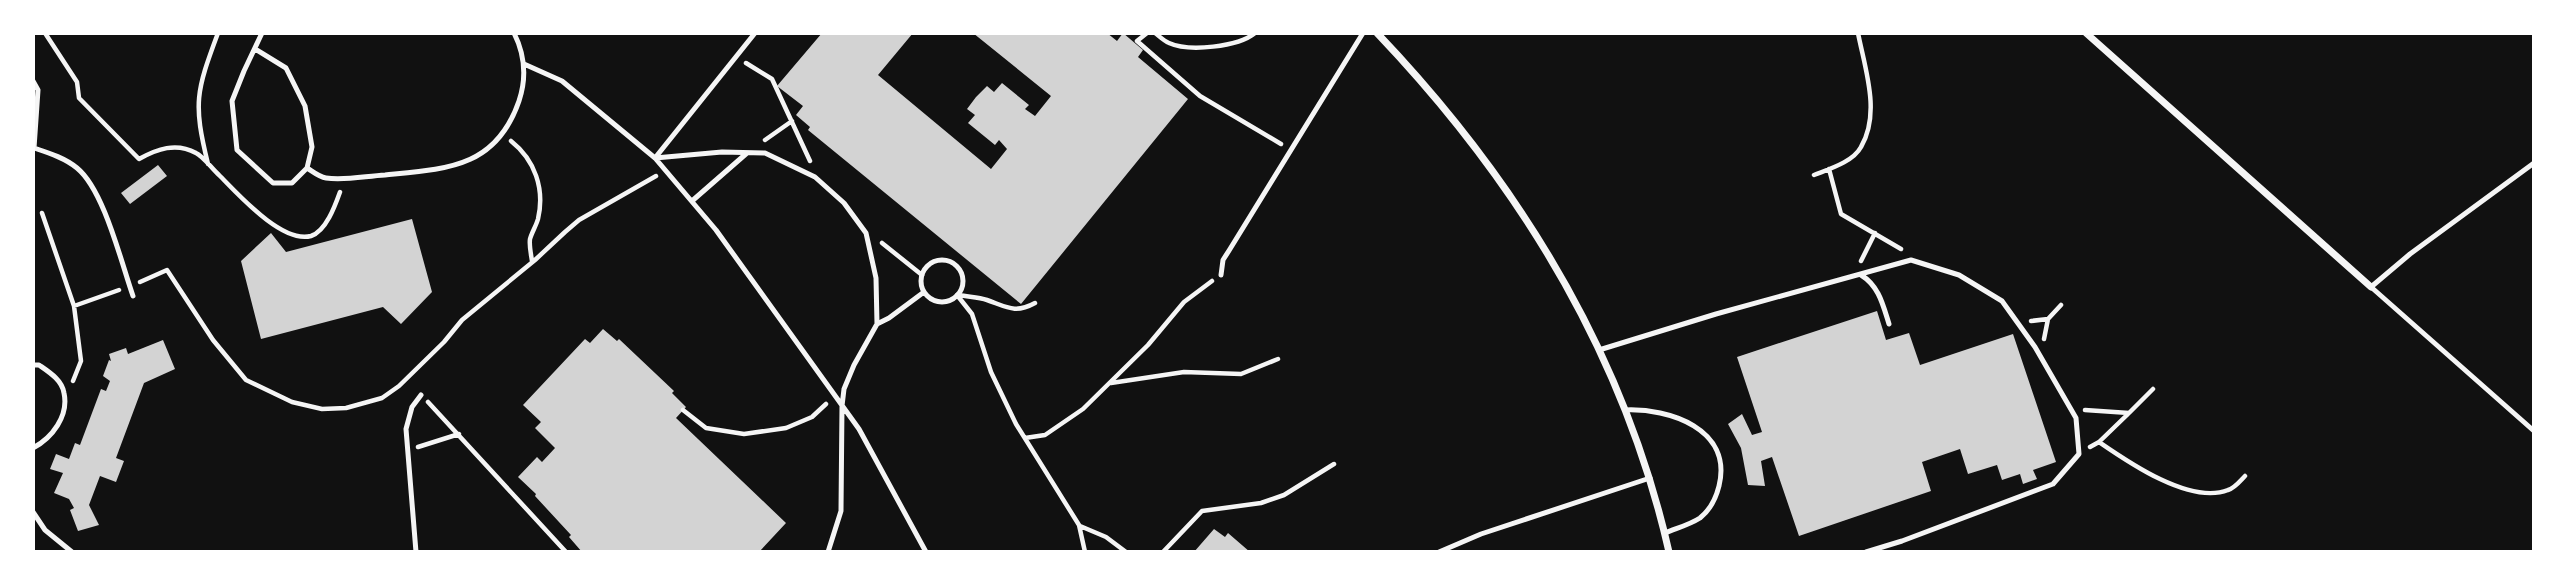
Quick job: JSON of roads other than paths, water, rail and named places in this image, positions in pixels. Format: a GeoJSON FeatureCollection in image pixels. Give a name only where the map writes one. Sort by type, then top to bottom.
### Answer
{"type":"FeatureCollection","features":[{"type":"Feature","properties":{"kind":"street"},"geometry":{"type":"LineString","coordinates":[[1377,33],[1469,138],[1528,220],[1562,277],[1599,350],[1625,410],[1650,478],[1669,552]]}},
{"type":"Feature","properties":{"kind":"street"},"geometry":{"type":"LineString","coordinates":[[2086,33],[2371,287]]}},
{"type":"Feature","properties":{"kind":"lane"},"geometry":{"type":"LineString","coordinates":[[255,49],[286,68],[305,106],[312,147],[307,168],[292,183],[273,183],[237,150],[232,101],[262,33]]}},
{"type":"Feature","properties":{"kind":"lane"},"geometry":{"type":"LineString","coordinates":[[307,168],[324,178],[432,171],[460,164],[492,147],[512,122],[524,86],[524,64],[514,33]]}},
{"type":"Feature","properties":{"kind":"lane"},"geometry":{"type":"LineString","coordinates":[[654,158],[755,33]]}},
{"type":"Feature","properties":{"kind":"lane"},"geometry":{"type":"LineString","coordinates":[[1222,275],[1223,260],[1363,33]]}},
{"type":"Feature","properties":{"kind":"lane"},"geometry":{"type":"LineString","coordinates":[[524,64],[562,81],[654,158],[716,230],[859,429],[926,552]]}},
{"type":"Feature","properties":{"kind":"lane"},"geometry":{"type":"LineString","coordinates":[[33,81],[38,90],[33,150],[55,155],[78,169],[95,190],[133,296]]}},
{"type":"Feature","properties":{"kind":"lane"},"geometry":{"type":"LineString","coordinates":[[654,158],[722,152],[765,153],[815,177],[844,203],[866,233],[876,278],[877,324],[844,389],[841,511],[828,552]]}},
{"type":"Feature","properties":{"kind":"lane"},"geometry":{"type":"LineString","coordinates":[[692,201],[747,153]]}},
{"type":"Feature","properties":{"kind":"lane"},"geometry":{"type":"LineString","coordinates":[[2534,163],[2410,254],[2371,287],[2534,431]]}},
{"type":"Feature","properties":{"kind":"lane"},"geometry":{"type":"LineString","coordinates":[[1599,350],[1716,314],[1911,260],[1959,275],[2002,301],[2041,357],[2076,418],[2079,454],[2053,484],[1866,552]]}},
{"type":"Feature","properties":{"kind":"lane"},"geometry":{"type":"LineString","coordinates":[[949,261],[960,270],[961,289],[947,302],[934,300],[924,292],[922,275],[930,264],[949,261]]}},
{"type":"Feature","properties":{"kind":"lane"},"geometry":{"type":"LineString","coordinates":[[1861,275],[1870,281],[1879,294],[1889,324]]}},
{"type":"Feature","properties":{"kind":"lane"},"geometry":{"type":"LineString","coordinates":[[877,324],[924,292]]}},
{"type":"Feature","properties":{"kind":"lane"},"geometry":{"type":"LineString","coordinates":[[33,365],[39,365],[54,375],[64,393],[63,416],[52,434],[33,448]]}},
{"type":"Feature","properties":{"kind":"lane"},"geometry":{"type":"LineString","coordinates":[[416,552],[406,429],[412,407],[421,395]]}},
{"type":"Feature","properties":{"kind":"lane"},"geometry":{"type":"LineString","coordinates":[[1625,410],[1648,409],[1684,419],[1700,430],[1720,460],[1720,482],[1714,501],[1702,516],[1665,533]]}},
{"type":"Feature","properties":{"kind":"lane"},"geometry":{"type":"LineString","coordinates":[[1439,552],[1481,534],[1650,478]]}},
{"type":"Feature","properties":{"kind":"lane"},"geometry":{"type":"LineString","coordinates":[[33,512],[45,530],[72,552]]}}]}
